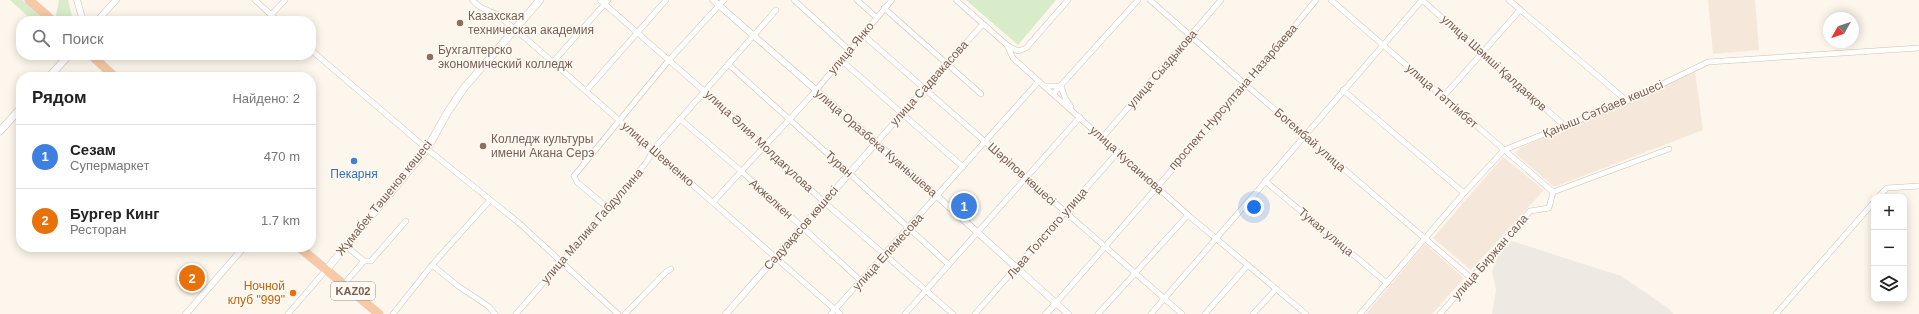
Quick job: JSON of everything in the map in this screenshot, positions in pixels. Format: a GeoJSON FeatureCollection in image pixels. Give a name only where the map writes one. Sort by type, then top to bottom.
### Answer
{"type":"FeatureCollection","features":[{"type":"Feature","properties":{"kind":"highway"},"geometry":{"type":"LineString","coordinates":[[29,0],[47,16]]}},
{"type":"Feature","properties":{"kind":"highway"},"geometry":{"type":"LineString","coordinates":[[96,60],[110,72]]}},
{"type":"Feature","properties":{"kind":"highway","name":"KАZ02"},"geometry":{"type":"LineString","coordinates":[[305,252],[378,314]]}},
{"type":"Feature","properties":{"kind":"highway","name":"KАZ02"},"geometry":{"type":"LineString","coordinates":[[326,269],[378,314]]}},
{"type":"Feature","properties":{"kind":"main road","name":"Жұмабек Тәшенов көшесі"},"geometry":{"type":"LineString","coordinates":[[326,269],[427,149],[447,113],[464,88],[540,0]]}},
{"type":"Feature","properties":{"kind":"main road"},"geometry":{"type":"LineString","coordinates":[[54,72],[64,60]]}},
{"type":"Feature","properties":{"kind":"main road"},"geometry":{"type":"LineString","coordinates":[[0,131],[16,113]]}},
{"type":"Feature","properties":{"kind":"street"},"geometry":{"type":"LineString","coordinates":[[77,0],[82,16]]}},
{"type":"Feature","properties":{"kind":"street"},"geometry":{"type":"LineString","coordinates":[[102,16],[116,0]]}},
{"type":"Feature","properties":{"kind":"street"},"geometry":{"type":"LineString","coordinates":[[254,0],[271,15],[284,0]]}},
{"type":"Feature","properties":{"kind":"street","name":"улица Шевченко"},"geometry":{"type":"LineString","coordinates":[[472,0],[480,7],[496,14],[515,29],[776,257],[833,312],[840,314]]}},
{"type":"Feature","properties":{"kind":"street","name":"улица Әлия Молдағұлова"},"geometry":{"type":"LineString","coordinates":[[600,0],[607,2],[637,32],[704,91],[824,202],[953,314]]}},
{"type":"Feature","properties":{"kind":"street"},"geometry":{"type":"LineString","coordinates":[[586,91],[666,0]]}},
{"type":"Feature","properties":{"kind":"street","name":"улица Оразбека Куанышева"},"geometry":{"type":"LineString","coordinates":[[713,0],[978,232],[1068,314]]}},
{"type":"Feature","properties":{"kind":"street"},"geometry":{"type":"LineString","coordinates":[[609,209],[577,182],[574,176],[669,60],[724,0]]}},
{"type":"Feature","properties":{"kind":"street"},"geometry":{"type":"LineString","coordinates":[[794,0],[849,50]]}},
{"type":"Feature","properties":{"kind":"street"},"geometry":{"type":"LineString","coordinates":[[857,0],[876,17]]}},
{"type":"Feature","properties":{"kind":"street","name":"улица Янко"},"geometry":{"type":"LineString","coordinates":[[713,202],[816,90],[876,17],[892,0]]}},
{"type":"Feature","properties":{"kind":"street","name":"улица Кусаинова"},"geometry":{"type":"LineString","coordinates":[[956,0],[1007,45],[1013,58],[1044,86],[1188,215],[1303,313]]}},
{"type":"Feature","properties":{"kind":"street"},"geometry":{"type":"LineString","coordinates":[[1007,45],[1018,51],[1026,48],[1068,0]]}},
{"type":"Feature","properties":{"kind":"street"},"geometry":{"type":"LineString","coordinates":[[1053,94],[1138,0]]}},
{"type":"Feature","properties":{"kind":"street","name":"Богембай улица"},"geometry":{"type":"LineString","coordinates":[[1150,0],[1246,85],[1471,278]]}},
{"type":"Feature","properties":{"kind":"street","name":"улица Сыздыкова"},"geometry":{"type":"LineString","coordinates":[[1102,138],[1221,0]]}},
{"type":"Feature","properties":{"kind":"street","name":"проспект Нурсултана Назарбаева"},"geometry":{"type":"LineString","coordinates":[[1056,303],[1156,186],[1246,85],[1316,0]]}},
{"type":"Feature","properties":{"kind":"street","name":"улица Тәттімбет"},"geometry":{"type":"LineString","coordinates":[[1331,0],[1553,192]]}},
{"type":"Feature","properties":{"kind":"street"},"geometry":{"type":"LineString","coordinates":[[1151,314],[1382,44],[1422,0]]}},
{"type":"Feature","properties":{"kind":"street","name":"улица Шәмші Қалдаяқов"},"geometry":{"type":"LineString","coordinates":[[1422,0],[1565,126]]}},
{"type":"Feature","properties":{"kind":"street"},"geometry":{"type":"LineString","coordinates":[[1509,0],[1628,101]]}},
{"type":"Feature","properties":{"kind":"street"},"geometry":{"type":"LineString","coordinates":[[553,62],[607,2]]}},
{"type":"Feature","properties":{"kind":"street"},"geometry":{"type":"LineString","coordinates":[[884,8],[981,94]]}},
{"type":"Feature","properties":{"kind":"street","name":"улица Малика Габдуллина"},"geometry":{"type":"LineString","coordinates":[[516,314],[609,209],[648,160],[653,150],[680,118],[776,10]]}},
{"type":"Feature","properties":{"kind":"street"},"geometry":{"type":"LineString","coordinates":[[1443,97],[1520,10]]}},
{"type":"Feature","properties":{"kind":"street","name":"улица Садвакасова"},"geometry":{"type":"LineString","coordinates":[[876,143],[946,63],[983,24]]}},
{"type":"Feature","properties":{"kind":"street","name":"Шәріпов көшесі"},"geometry":{"type":"LineString","coordinates":[[862,34],[1182,314]]}},
{"type":"Feature","properties":{"kind":"street","name":"Қаныш Сәтбаев көшесі"},"geometry":{"type":"LineString","coordinates":[[1360,314],[1464,193],[1504,150],[1628,101],[1708,62],[1919,48]]}},
{"type":"Feature","properties":{"kind":"street"},"geometry":{"type":"LineString","coordinates":[[316,54],[427,149],[519,224],[618,314]]}},
{"type":"Feature","properties":{"kind":"street"},"geometry":{"type":"LineString","coordinates":[[841,60],[963,168]]}},
{"type":"Feature","properties":{"kind":"street","name":"Туран"},"geometry":{"type":"LineString","coordinates":[[728,64],[850,173],[949,265]]}},
{"type":"Feature","properties":{"kind":"street","name":"улица Елемесова"},"geometry":{"type":"LineString","coordinates":[[833,312],[1039,81]]}},
{"type":"Feature","properties":{"kind":"street"},"geometry":{"type":"LineString","coordinates":[[1044,86],[1061,86]]}},
{"type":"Feature","properties":{"kind":"street"},"geometry":{"type":"LineString","coordinates":[[1061,86],[1065,98],[1074,112]]}},
{"type":"Feature","properties":{"kind":"street"},"geometry":{"type":"LineString","coordinates":[[1343,90],[1464,193]]}},
{"type":"Feature","properties":{"kind":"street"},"geometry":{"type":"LineString","coordinates":[[905,314],[1080,117]]}},
{"type":"Feature","properties":{"kind":"street","name":"Акжелкен"},"geometry":{"type":"LineString","coordinates":[[680,118],[741,171],[861,281]]}},
{"type":"Feature","properties":{"kind":"street","name":"Сәдуақасов көшесі"},"geometry":{"type":"LineString","coordinates":[[728,313],[876,143]]}},
{"type":"Feature","properties":{"kind":"street"},"geometry":{"type":"LineString","coordinates":[[1553,192],[1669,150]]}},
{"type":"Feature","properties":{"kind":"street","name":"Льва Толстого улица"},"geometry":{"type":"LineString","coordinates":[[976,314],[1018,268],[1118,152]]}},
{"type":"Feature","properties":{"kind":"street","name":"Тукая улица"},"geometry":{"type":"LineString","coordinates":[[1265,181],[1387,283]]}},
{"type":"Feature","properties":{"kind":"street"},"geometry":{"type":"LineString","coordinates":[[1881,194],[1887,188],[1919,186]]}},
{"type":"Feature","properties":{"kind":"street","name":"улица Биржан сала"},"geometry":{"type":"LineString","coordinates":[[1440,314],[1530,211],[1548,208],[1553,192]]}},
{"type":"Feature","properties":{"kind":"street"},"geometry":{"type":"LineString","coordinates":[[393,314],[432,266],[490,200]]}},
{"type":"Feature","properties":{"kind":"street"},"geometry":{"type":"LineString","coordinates":[[1776,314],[1871,205]]}},
{"type":"Feature","properties":{"kind":"street"},"geometry":{"type":"LineString","coordinates":[[1098,314],[1188,215]]}},
{"type":"Feature","properties":{"kind":"street"},"geometry":{"type":"LineString","coordinates":[[346,246],[364,261],[371,261],[406,221]]}},
{"type":"Feature","properties":{"kind":"street"},"geometry":{"type":"LineString","coordinates":[[186,314],[240,252]]}},
{"type":"Feature","properties":{"kind":"street"},"geometry":{"type":"LineString","coordinates":[[344,284],[364,261]]}},
{"type":"Feature","properties":{"kind":"street"},"geometry":{"type":"LineString","coordinates":[[1205,314],[1248,265]]}},
{"type":"Feature","properties":{"kind":"street"},"geometry":{"type":"LineString","coordinates":[[432,266],[488,306],[495,314]]}},
{"type":"Feature","properties":{"kind":"street","name":"Жұмабек Тәшенов көшесі"},"geometry":{"type":"LineString","coordinates":[[288,314],[326,269]]}},
{"type":"Feature","properties":{"kind":"street"},"geometry":{"type":"LineString","coordinates":[[625,314],[666,272],[671,269]]}},
{"type":"Feature","properties":{"kind":"street"},"geometry":{"type":"LineString","coordinates":[[1253,314],[1276,289]]}},
{"type":"Feature","properties":{"kind":"street"},"geometry":{"type":"LineString","coordinates":[[1046,314],[1056,303]]}},
{"type":"Feature","properties":{"kind":"shaded area"},"geometry":{"type":"Polygon","coordinates":[[[1708,0],[1755,0],[1759,50],[1713,54],[1708,0]]]}},
{"type":"Feature","properties":{"kind":"shaded area"},"geometry":{"type":"Polygon","coordinates":[[[1695,72],[1703,130],[1554,187],[1515,153],[1520,148],[1695,72]]]}},
{"type":"Feature","properties":{"kind":"shaded area"},"geometry":{"type":"Polygon","coordinates":[[[1503,157],[1544,190],[1471,270],[1433,238],[1503,157]]]}},
{"type":"Feature","properties":{"kind":"shaded area"},"geometry":{"type":"Polygon","coordinates":[[[1512,241],[1621,276],[1668,308],[1674,314],[1492,314],[1496,290],[1492,271],[1499,253],[1512,241]]]}},
{"type":"Feature","properties":{"kind":"shaded area"},"geometry":{"type":"Polygon","coordinates":[[[1425,244],[1464,278],[1432,314],[1366,314],[1425,244]]]}},
{"type":"Feature","properties":{"kind":"green space"},"geometry":{"type":"Polygon","coordinates":[[[10,0],[22,0],[40,16],[28,16],[10,0]]]}},
{"type":"Feature","properties":{"kind":"green space"},"geometry":{"type":"Polygon","coordinates":[[[59,0],[68,0],[72,16],[56,16],[59,0]]]}},
{"type":"Feature","properties":{"kind":"green space"},"geometry":{"type":"Polygon","coordinates":[[[966,0],[1056,0],[1018,45],[966,0]]]}},
{"type":"Feature","properties":{"kind":"place","name":"Казахская техническая академия"},"geometry":{"type":"Point","coordinates":[460,23]}},
{"type":"Feature","properties":{"kind":"place","name":"Бухгалтерско экономический колледж"},"geometry":{"type":"Point","coordinates":[430,57]}},
{"type":"Feature","properties":{"kind":"place","name":"Колледж культуры имени Акана Серэ"},"geometry":{"type":"Point","coordinates":[483,146]}},
{"type":"Feature","properties":{"kind":"place","name":"Пекарня"},"geometry":{"type":"Point","coordinates":[354,161]}},
{"type":"Feature","properties":{"kind":"place","name":"Сезам"},"geometry":{"type":"Point","coordinates":[964,206]}},
{"type":"Feature","properties":{"kind":"place","name":"Бургер Кинг"},"geometry":{"type":"Point","coordinates":[192,278]}},
{"type":"Feature","properties":{"kind":"place","name":"Ночной клуб \"999\""},"geometry":{"type":"Point","coordinates":[293,293]}}]}
